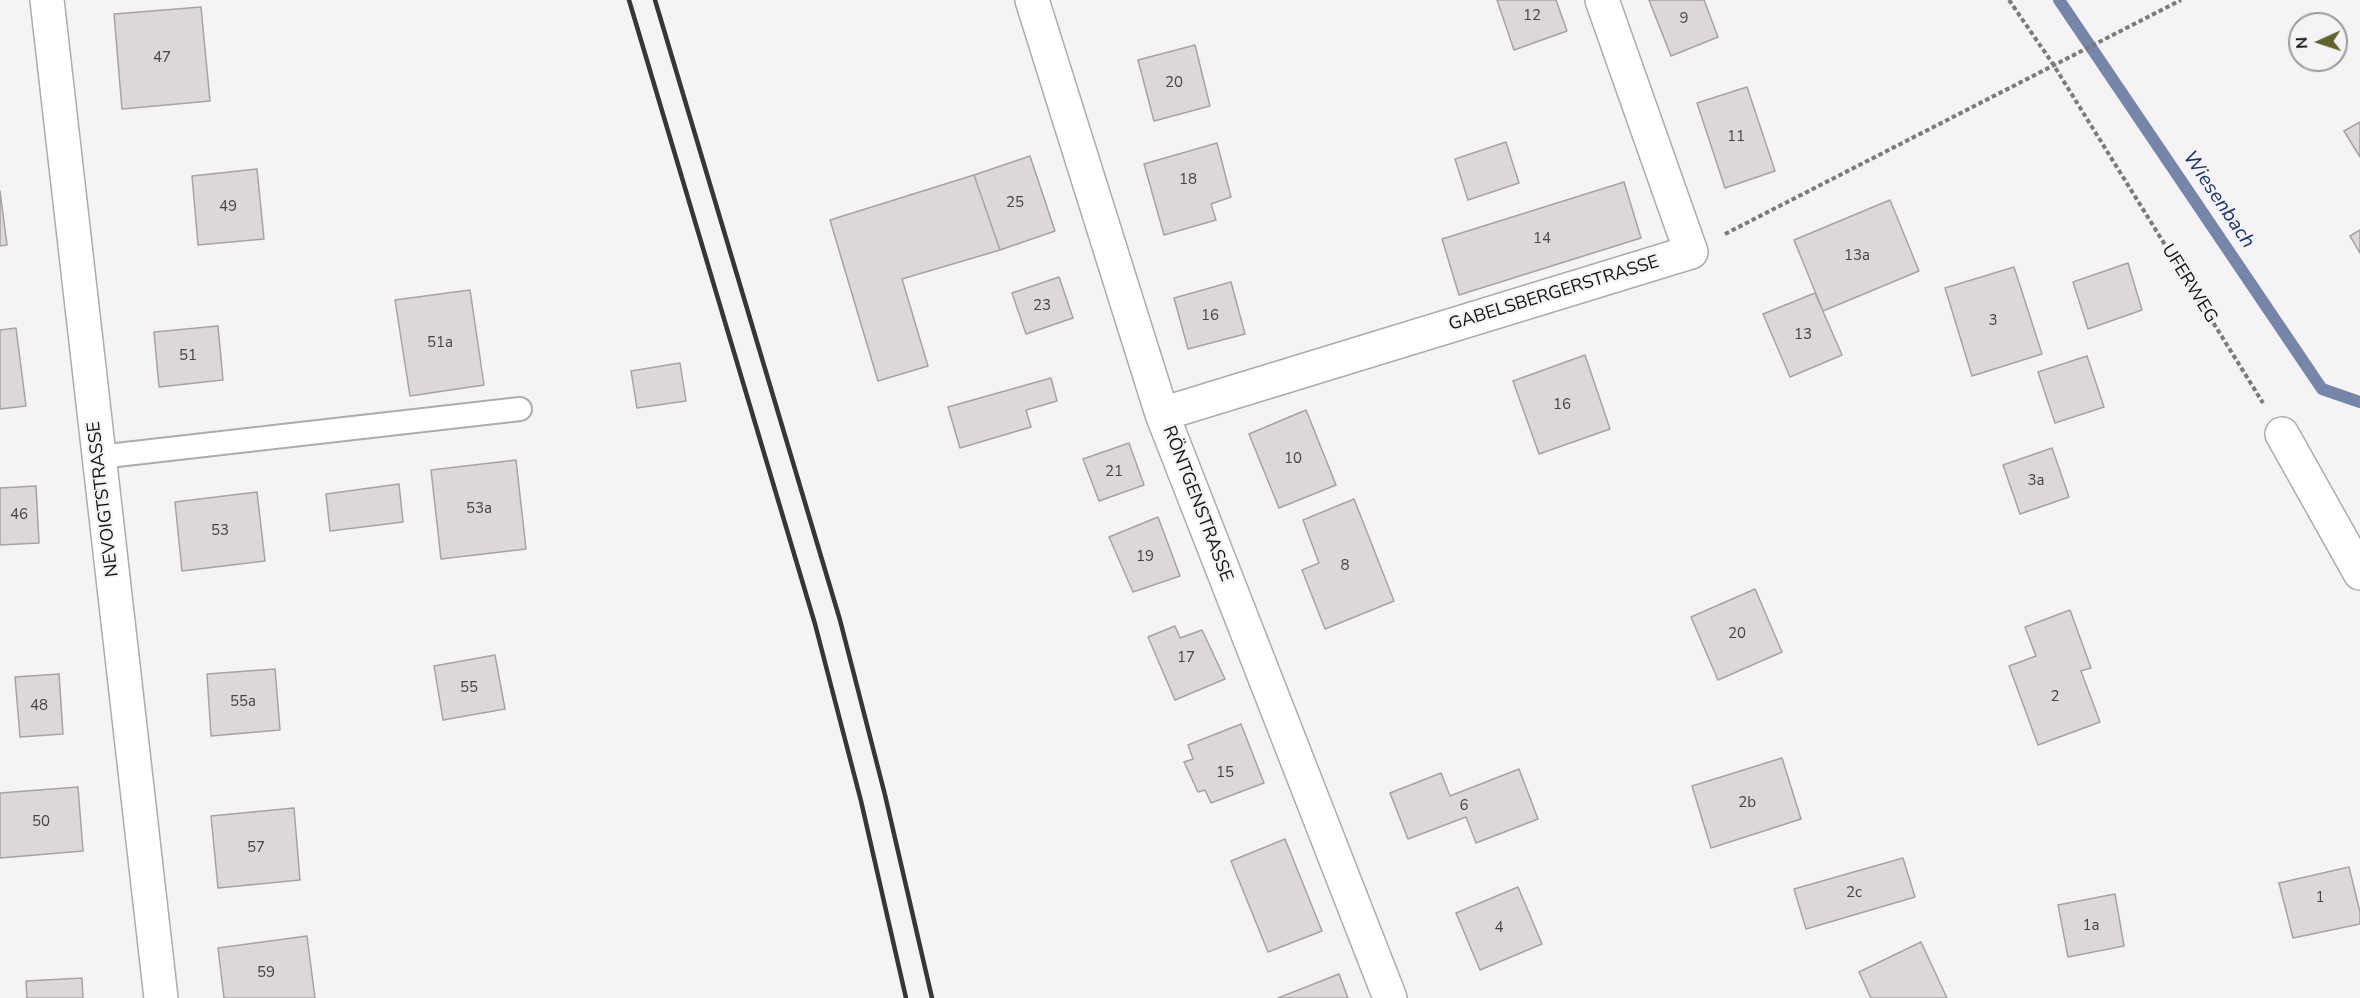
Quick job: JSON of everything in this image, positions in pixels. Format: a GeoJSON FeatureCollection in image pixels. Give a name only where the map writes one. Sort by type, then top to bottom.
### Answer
{"type":"FeatureCollection","features":[{"type":"Feature","properties":{"kind":"street","name":"NEVOIGTSTRASSE"},"geometry":{"type":"LineString","coordinates":[[47,0],[162,998]]}},
{"type":"Feature","properties":{"kind":"street","name":"RÖNTGENSTRASSE"},"geometry":{"type":"LineString","coordinates":[[1032,0],[1162,414],[1390,998]]}},
{"type":"Feature","properties":{"kind":"street"},"geometry":{"type":"LineString","coordinates":[[1602,0],[1691,252]]}},
{"type":"Feature","properties":{"kind":"street","name":"GABELSBERGERSTRASSE"},"geometry":{"type":"LineString","coordinates":[[1162,414],[1691,252]]}},
{"type":"Feature","properties":{"kind":"street"},"geometry":{"type":"LineString","coordinates":[[2282,434],[2360,573]]}},
{"type":"Feature","properties":{"kind":"lane"},"geometry":{"type":"LineString","coordinates":[[99,457],[520,409]]}},
{"type":"Feature","properties":{"kind":"path","name":"UFERWEG"},"geometry":{"type":"LineString","coordinates":[[2009,0],[2053,64],[2282,434]]}},
{"type":"Feature","properties":{"kind":"path"},"geometry":{"type":"LineString","coordinates":[[1691,252],[2181,0]]}},
{"type":"Feature","properties":{"kind":"building"},"geometry":{"type":"Polygon","coordinates":[[[1497,0],[1556,0],[1567,31],[1514,50],[1497,0]]]}},
{"type":"Feature","properties":{"kind":"building"},"geometry":{"type":"Polygon","coordinates":[[[1649,0],[1704,0],[1718,37],[1671,56],[1649,0]]]}},
{"type":"Feature","properties":{"kind":"building"},"geometry":{"type":"Polygon","coordinates":[[[201,7],[210,101],[122,109],[114,14],[201,7]]]}},
{"type":"Feature","properties":{"kind":"building"},"geometry":{"type":"Polygon","coordinates":[[[1195,45],[1210,106],[1154,121],[1138,60],[1195,45]]]}},
{"type":"Feature","properties":{"kind":"building"},"geometry":{"type":"Polygon","coordinates":[[[1747,87],[1775,171],[1725,188],[1697,103],[1747,87]]]}},
{"type":"Feature","properties":{"kind":"building"},"geometry":{"type":"Polygon","coordinates":[[[2360,122],[2360,157],[2344,131],[2360,122]]]}},
{"type":"Feature","properties":{"kind":"building"},"geometry":{"type":"Polygon","coordinates":[[[1506,142],[1519,183],[1468,200],[1455,159],[1506,142]]]}},
{"type":"Feature","properties":{"kind":"building"},"geometry":{"type":"Polygon","coordinates":[[[1217,143],[1231,197],[1211,204],[1216,220],[1164,235],[1144,164],[1217,143]]]}},
{"type":"Feature","properties":{"kind":"building"},"geometry":{"type":"Polygon","coordinates":[[[1030,156],[1055,231],[1000,250],[974,175],[1030,156]]]}},
{"type":"Feature","properties":{"kind":"building"},"geometry":{"type":"Polygon","coordinates":[[[257,169],[264,239],[198,245],[192,176],[257,169]]]}},
{"type":"Feature","properties":{"kind":"building"},"geometry":{"type":"Polygon","coordinates":[[[974,175],[1000,250],[902,279],[928,366],[878,381],[830,220],[974,175]]]}},
{"type":"Feature","properties":{"kind":"building"},"geometry":{"type":"Polygon","coordinates":[[[1624,182],[1641,238],[1459,295],[1442,239],[1624,182]]]}},
{"type":"Feature","properties":{"kind":"building"},"geometry":{"type":"Polygon","coordinates":[[[0,191],[7,245],[0,246],[0,191]]]}},
{"type":"Feature","properties":{"kind":"building"},"geometry":{"type":"Polygon","coordinates":[[[1890,200],[1919,271],[1823,311],[1794,240],[1890,200]]]}},
{"type":"Feature","properties":{"kind":"building"},"geometry":{"type":"Polygon","coordinates":[[[2360,230],[2360,253],[2350,236],[2360,230]]]}},
{"type":"Feature","properties":{"kind":"building"},"geometry":{"type":"Polygon","coordinates":[[[2128,263],[2142,310],[2088,329],[2073,282],[2128,263]]]}},
{"type":"Feature","properties":{"kind":"building"},"geometry":{"type":"Polygon","coordinates":[[[2014,267],[2042,354],[1972,376],[1945,288],[2014,267]]]}},
{"type":"Feature","properties":{"kind":"building"},"geometry":{"type":"Polygon","coordinates":[[[1059,277],[1073,318],[1026,334],[1012,293],[1059,277]]]}},
{"type":"Feature","properties":{"kind":"building"},"geometry":{"type":"Polygon","coordinates":[[[1231,282],[1245,334],[1188,349],[1174,298],[1231,282]]]}},
{"type":"Feature","properties":{"kind":"building"},"geometry":{"type":"Polygon","coordinates":[[[470,290],[484,385],[410,396],[395,300],[470,290]]]}},
{"type":"Feature","properties":{"kind":"building"},"geometry":{"type":"Polygon","coordinates":[[[1815,293],[1842,355],[1790,377],[1763,314],[1815,293]]]}},
{"type":"Feature","properties":{"kind":"building"},"geometry":{"type":"Polygon","coordinates":[[[218,326],[223,380],[159,387],[154,332],[218,326]]]}},
{"type":"Feature","properties":{"kind":"building"},"geometry":{"type":"Polygon","coordinates":[[[16,328],[26,406],[0,409],[0,330],[16,328]]]}},
{"type":"Feature","properties":{"kind":"building"},"geometry":{"type":"Polygon","coordinates":[[[1585,355],[1610,429],[1539,454],[1513,381],[1585,355]]]}},
{"type":"Feature","properties":{"kind":"building"},"geometry":{"type":"Polygon","coordinates":[[[2087,356],[2104,407],[2055,423],[2038,372],[2087,356]]]}},
{"type":"Feature","properties":{"kind":"building"},"geometry":{"type":"Polygon","coordinates":[[[680,363],[686,401],[637,408],[631,371],[680,363]]]}},
{"type":"Feature","properties":{"kind":"building"},"geometry":{"type":"Polygon","coordinates":[[[1051,378],[1057,401],[1026,410],[1031,427],[960,448],[948,407],[1051,378]]]}},
{"type":"Feature","properties":{"kind":"building"},"geometry":{"type":"Polygon","coordinates":[[[1306,410],[1336,485],[1279,508],[1249,434],[1306,410]]]}},
{"type":"Feature","properties":{"kind":"building"},"geometry":{"type":"Polygon","coordinates":[[[1129,443],[1144,485],[1099,501],[1083,459],[1129,443]]]}},
{"type":"Feature","properties":{"kind":"building"},"geometry":{"type":"Polygon","coordinates":[[[2052,448],[2069,497],[2020,514],[2003,465],[2052,448]]]}},
{"type":"Feature","properties":{"kind":"building"},"geometry":{"type":"Polygon","coordinates":[[[516,460],[526,549],[441,559],[431,470],[516,460]]]}},
{"type":"Feature","properties":{"kind":"building"},"geometry":{"type":"Polygon","coordinates":[[[399,484],[403,522],[330,531],[326,494],[399,484]]]}},
{"type":"Feature","properties":{"kind":"building"},"geometry":{"type":"Polygon","coordinates":[[[36,486],[39,543],[0,545],[0,488],[36,486]]]}},
{"type":"Feature","properties":{"kind":"building"},"geometry":{"type":"Polygon","coordinates":[[[257,492],[265,561],[182,571],[175,502],[257,492]]]}},
{"type":"Feature","properties":{"kind":"building"},"geometry":{"type":"Polygon","coordinates":[[[1354,499],[1394,601],[1325,629],[1302,570],[1319,563],[1303,520],[1354,499]]]}},
{"type":"Feature","properties":{"kind":"building"},"geometry":{"type":"Polygon","coordinates":[[[1158,517],[1180,576],[1133,592],[1109,537],[1158,517]]]}},
{"type":"Feature","properties":{"kind":"building"},"geometry":{"type":"Polygon","coordinates":[[[1755,589],[1782,652],[1718,680],[1691,617],[1755,589]]]}},
{"type":"Feature","properties":{"kind":"building"},"geometry":{"type":"Polygon","coordinates":[[[2070,610],[2091,668],[2081,671],[2100,722],[2038,745],[2009,666],[2036,656],[2025,627],[2070,610]]]}},
{"type":"Feature","properties":{"kind":"building"},"geometry":{"type":"Polygon","coordinates":[[[1175,626],[1180,638],[1202,630],[1225,679],[1175,700],[1148,637],[1175,626]]]}},
{"type":"Feature","properties":{"kind":"building"},"geometry":{"type":"Polygon","coordinates":[[[495,655],[505,709],[443,720],[434,666],[495,655]]]}},
{"type":"Feature","properties":{"kind":"building"},"geometry":{"type":"Polygon","coordinates":[[[275,669],[280,730],[211,736],[207,674],[275,669]]]}},
{"type":"Feature","properties":{"kind":"building"},"geometry":{"type":"Polygon","coordinates":[[[59,674],[63,734],[20,737],[15,677],[59,674]]]}},
{"type":"Feature","properties":{"kind":"building"},"geometry":{"type":"Polygon","coordinates":[[[1241,724],[1264,783],[1211,803],[1205,790],[1198,792],[1184,762],[1193,759],[1188,745],[1241,724]]]}},
{"type":"Feature","properties":{"kind":"building"},"geometry":{"type":"Polygon","coordinates":[[[1782,758],[1801,819],[1711,848],[1692,786],[1782,758]]]}},
{"type":"Feature","properties":{"kind":"building"},"geometry":{"type":"Polygon","coordinates":[[[1519,769],[1538,819],[1476,843],[1466,817],[1408,839],[1390,793],[1441,773],[1450,796],[1519,769]]]}},
{"type":"Feature","properties":{"kind":"building"},"geometry":{"type":"Polygon","coordinates":[[[78,787],[83,851],[0,858],[0,793],[78,787]]]}},
{"type":"Feature","properties":{"kind":"building"},"geometry":{"type":"Polygon","coordinates":[[[294,808],[300,880],[218,888],[211,816],[294,808]]]}},
{"type":"Feature","properties":{"kind":"building"},"geometry":{"type":"Polygon","coordinates":[[[1285,839],[1322,931],[1268,952],[1231,861],[1285,839]]]}},
{"type":"Feature","properties":{"kind":"building"},"geometry":{"type":"Polygon","coordinates":[[[1903,858],[1915,897],[1806,929],[1794,889],[1903,858]]]}},
{"type":"Feature","properties":{"kind":"building"},"geometry":{"type":"Polygon","coordinates":[[[2349,867],[2360,912],[2360,924],[2293,938],[2279,883],[2349,867]]]}},
{"type":"Feature","properties":{"kind":"building"},"geometry":{"type":"Polygon","coordinates":[[[1518,887],[1542,944],[1480,970],[1456,913],[1518,887]]]}},
{"type":"Feature","properties":{"kind":"building"},"geometry":{"type":"Polygon","coordinates":[[[2115,894],[2124,946],[2068,957],[2058,905],[2115,894]]]}},
{"type":"Feature","properties":{"kind":"building"},"geometry":{"type":"Polygon","coordinates":[[[307,936],[315,998],[224,998],[218,948],[307,936]]]}},
{"type":"Feature","properties":{"kind":"building"},"geometry":{"type":"Polygon","coordinates":[[[1921,942],[1947,998],[1871,998],[1859,972],[1921,942]]]}},
{"type":"Feature","properties":{"kind":"building"},"geometry":{"type":"Polygon","coordinates":[[[1339,974],[1348,998],[1278,998],[1339,974]]]}},
{"type":"Feature","properties":{"kind":"building"},"geometry":{"type":"Polygon","coordinates":[[[82,978],[83,998],[27,998],[26,981],[82,978]]]}},
{"type":"Feature","properties":{"kind":"waterway","name":"Wiesenbach"},"geometry":{"type":"LineString","coordinates":[[2059,0],[2322,389],[2360,402]]}},
{"type":"Feature","properties":{"kind":"railway"},"geometry":{"type":"LineString","coordinates":[[629,0],[815,624],[861,801],[906,998]]}},
{"type":"Feature","properties":{"kind":"railway"},"geometry":{"type":"LineString","coordinates":[[655,0],[840,620],[885,795],[932,998]]}}]}
